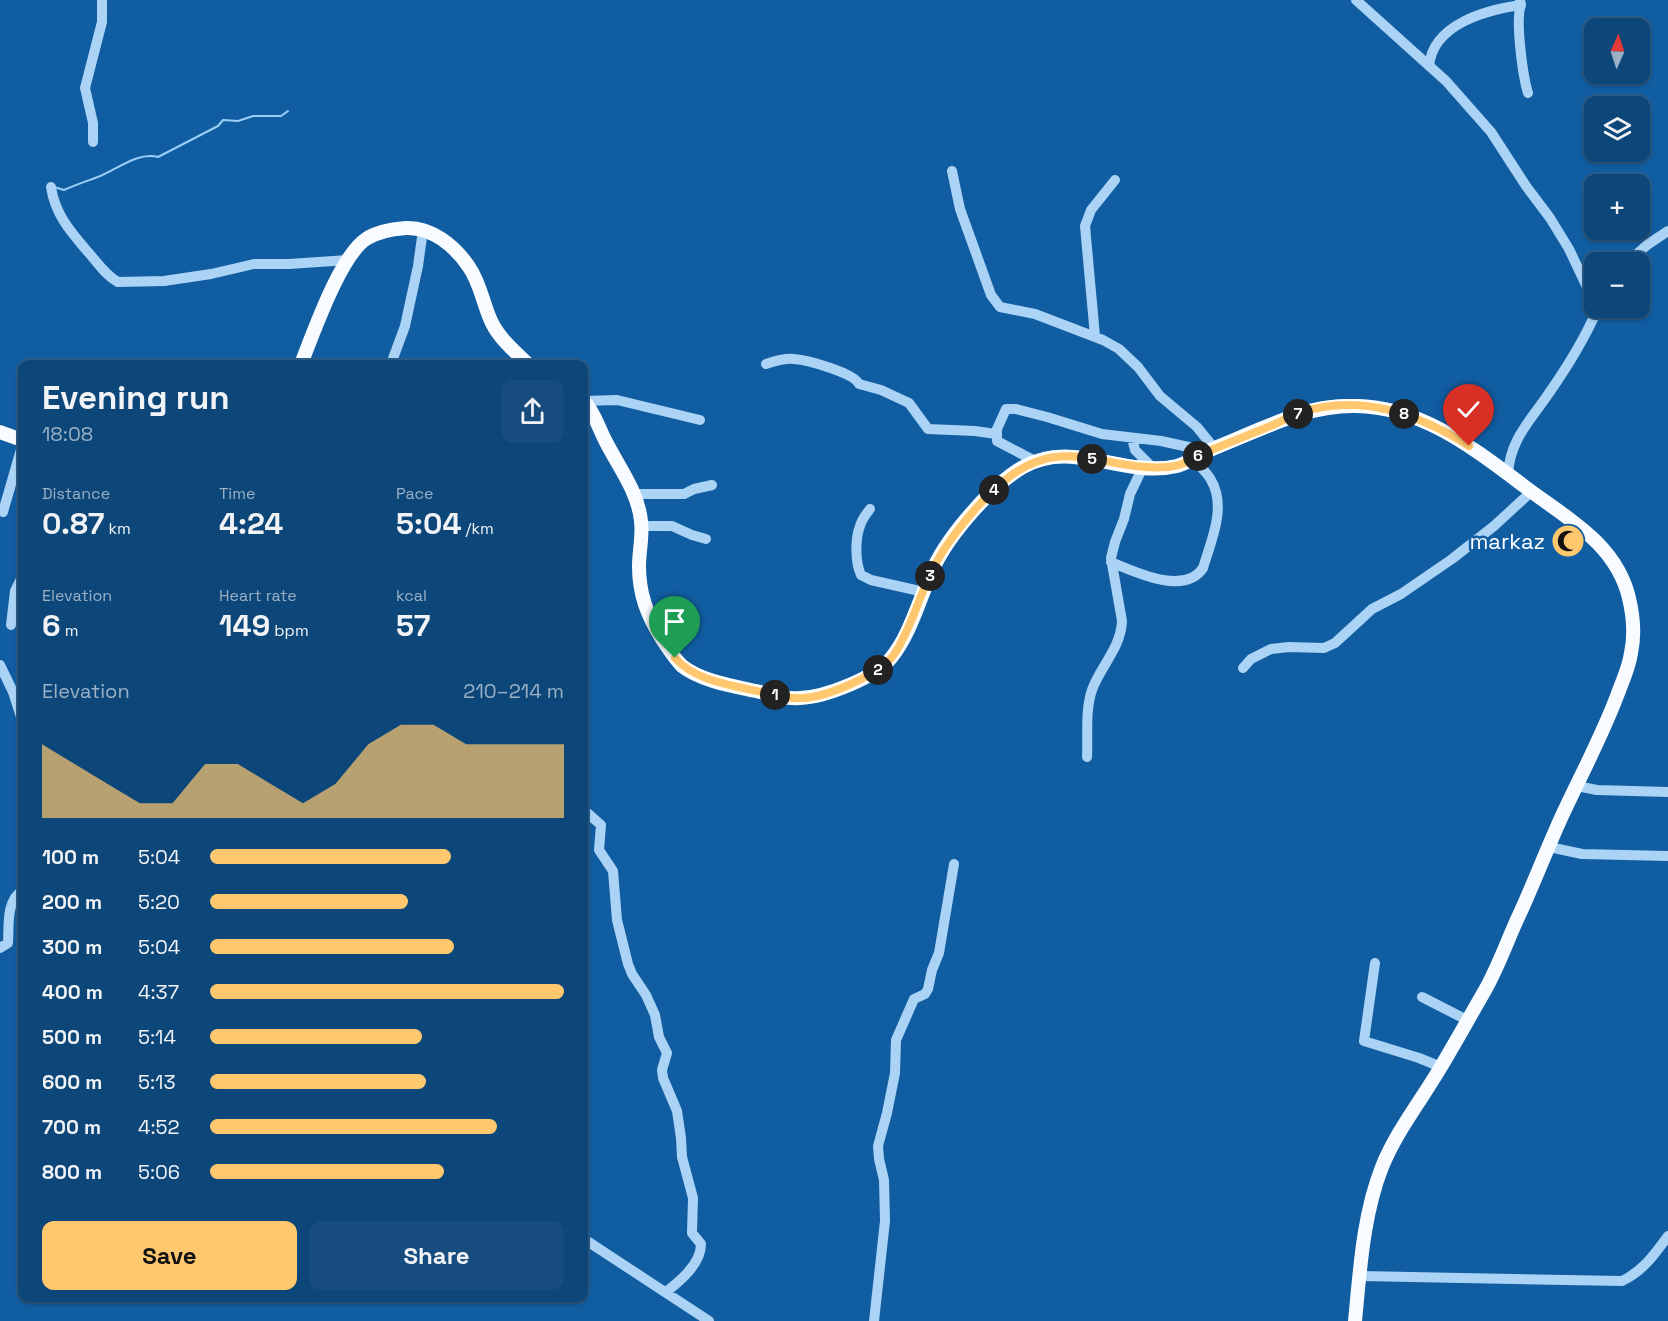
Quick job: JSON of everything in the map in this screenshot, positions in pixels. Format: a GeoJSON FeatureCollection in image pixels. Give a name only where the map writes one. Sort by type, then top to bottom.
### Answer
{"type":"FeatureCollection","features":[{"type":"Feature","properties":{"kind":"main road"},"geometry":{"type":"LineString","coordinates":[[303,360],[331,292],[348,260],[361,242],[378,233],[404,228],[423,230],[441,238],[462,257],[473,274],[492,323],[503,339],[524,360]]}},
{"type":"Feature","properties":{"kind":"main road"},"geometry":{"type":"LineString","coordinates":[[588,406],[638,505],[642,526],[639,576],[643,602],[651,622],[671,653],[680,664],[696,674],[789,698],[817,696],[880,669],[894,654],[935,565],[956,533],[999,485],[1021,468],[1035,461],[1068,455],[1147,467],[1175,466],[1300,413],[1343,406],[1374,406],[1427,422],[1447,432],[1508,474],[1591,536],[1609,555],[1622,577],[1632,611],[1633,634],[1630,660],[1609,717],[1576,786],[1499,963],[1441,1067],[1385,1159],[1375,1185],[1367,1220],[1355,1321]]}},
{"type":"Feature","properties":{"kind":"main road"},"geometry":{"type":"LineString","coordinates":[[0,432],[18,439]]}},
{"type":"Feature","properties":{"kind":"street"},"geometry":{"type":"LineString","coordinates":[[93,142],[93,123],[85,88],[102,22],[102,0]]}},
{"type":"Feature","properties":{"kind":"street"},"geometry":{"type":"LineString","coordinates":[[1356,0],[1446,81],[1491,132],[1546,212],[1569,249],[1584,281]]}},
{"type":"Feature","properties":{"kind":"street"},"geometry":{"type":"LineString","coordinates":[[1430,66],[1435,45],[1452,29],[1461,23],[1500,8],[1520,3],[1518,13],[1524,81],[1528,93]]}},
{"type":"Feature","properties":{"kind":"street"},"geometry":{"type":"LineString","coordinates":[[952,171],[960,209],[996,304],[1004,308],[1029,312],[1110,343],[1138,367],[1160,396],[1197,426],[1211,450]]}},
{"type":"Feature","properties":{"kind":"street"},"geometry":{"type":"LineString","coordinates":[[1095,336],[1085,226],[1091,210],[1114,180]]}},
{"type":"Feature","properties":{"kind":"street"},"geometry":{"type":"LineString","coordinates":[[51,186],[56,208],[65,224],[99,266],[118,282],[164,281],[211,274],[254,264],[348,260]]}},
{"type":"Feature","properties":{"kind":"street"},"geometry":{"type":"LineString","coordinates":[[392,360],[405,326],[423,230]]}},
{"type":"Feature","properties":{"kind":"street"},"geometry":{"type":"LineString","coordinates":[[1639,252],[1668,231]]}},
{"type":"Feature","properties":{"kind":"street"},"geometry":{"type":"LineString","coordinates":[[1508,474],[1509,457],[1518,436],[1564,370],[1593,318]]}},
{"type":"Feature","properties":{"kind":"street"},"geometry":{"type":"LineString","coordinates":[[766,364],[794,358],[838,370],[857,379],[859,384],[881,390],[909,403],[928,429],[996,434]]}},
{"type":"Feature","properties":{"kind":"street"},"geometry":{"type":"LineString","coordinates":[[588,401],[617,400],[700,420]]}},
{"type":"Feature","properties":{"kind":"street"},"geometry":{"type":"LineString","coordinates":[[1035,461],[999,443],[996,434],[1003,412],[1007,408],[1102,434],[1211,450]]}},
{"type":"Feature","properties":{"kind":"street"},"geometry":{"type":"LineString","coordinates":[[1087,757],[1092,689],[1109,660],[1122,630],[1111,562],[1112,550],[1124,519],[1130,494],[1147,467],[1135,450],[1132,438]]}},
{"type":"Feature","properties":{"kind":"street"},"geometry":{"type":"LineString","coordinates":[[1111,562],[1160,579],[1187,581],[1199,574],[1216,525],[1217,511],[1214,485],[1193,459]]}},
{"type":"Feature","properties":{"kind":"street"},"geometry":{"type":"LineString","coordinates":[[3,512],[18,460]]}},
{"type":"Feature","properties":{"kind":"street"},"geometry":{"type":"LineString","coordinates":[[634,494],[684,494],[712,485]]}},
{"type":"Feature","properties":{"kind":"street"},"geometry":{"type":"LineString","coordinates":[[1243,669],[1251,659],[1271,649],[1324,648],[1335,643],[1372,609],[1401,594],[1452,559],[1494,526],[1531,492]]}},
{"type":"Feature","properties":{"kind":"street"},"geometry":{"type":"LineString","coordinates":[[870,508],[858,532],[858,568],[861,575],[871,580],[924,592]]}},
{"type":"Feature","properties":{"kind":"street"},"geometry":{"type":"LineString","coordinates":[[642,526],[672,526],[692,535],[706,538]]}},
{"type":"Feature","properties":{"kind":"street"},"geometry":{"type":"LineString","coordinates":[[11,624],[15,591],[18,585]]}},
{"type":"Feature","properties":{"kind":"street"},"geometry":{"type":"LineString","coordinates":[[0,665],[18,708]]}},
{"type":"Feature","properties":{"kind":"street"},"geometry":{"type":"LineString","coordinates":[[1576,786],[1597,790],[1668,792]]}},
{"type":"Feature","properties":{"kind":"street"},"geometry":{"type":"LineString","coordinates":[[588,814],[601,825],[599,850],[613,871],[617,920],[628,964],[655,1015],[659,1037],[667,1053],[662,1070],[663,1078],[677,1111],[682,1157],[693,1198],[692,1233],[701,1244],[701,1251],[688,1273],[666,1292]]}},
{"type":"Feature","properties":{"kind":"street"},"geometry":{"type":"LineString","coordinates":[[1549,847],[1582,854],[1668,856]]}},
{"type":"Feature","properties":{"kind":"street"},"geometry":{"type":"LineString","coordinates":[[874,1321],[885,1233],[886,1196],[883,1168],[878,1156],[879,1138],[895,1073],[896,1040],[914,999],[925,994],[928,989],[941,945],[954,864]]}},
{"type":"Feature","properties":{"kind":"street"},"geometry":{"type":"LineString","coordinates":[[0,948],[8,943],[12,904],[18,894]]}},
{"type":"Feature","properties":{"kind":"street"},"geometry":{"type":"LineString","coordinates":[[1375,963],[1365,1041],[1441,1067]]}},
{"type":"Feature","properties":{"kind":"street"},"geometry":{"type":"LineString","coordinates":[[1422,997],[1467,1020]]}},
{"type":"Feature","properties":{"kind":"street"},"geometry":{"type":"LineString","coordinates":[[1360,1276],[1622,1281],[1637,1274],[1668,1236]]}},
{"type":"Feature","properties":{"kind":"street"},"geometry":{"type":"LineString","coordinates":[[588,1242],[709,1321]]}},
{"type":"Feature","properties":{"kind":"waterway"},"geometry":{"type":"LineString","coordinates":[[54,187],[64,190],[134,159],[158,157],[218,126],[223,120],[238,121],[253,116],[281,116],[288,111]]}},
{"type":"Feature","properties":{"kind":"place","name":"markaz"},"geometry":{"type":"Point","coordinates":[1568,541]}},
{"type":"Feature","properties":{"kind":"route"},"geometry":{"type":"LineString","coordinates":[[675,658],[696,674],[743,688],[789,698],[817,696],[872,674],[894,654],[911,623],[935,565],[956,533],[1008,477],[1041,459],[1079,456],[1126,465],[1149,467],[1181,465],[1214,448],[1291,416],[1322,408],[1343,406],[1381,407],[1398,412],[1427,422],[1469,446]]}}]}
